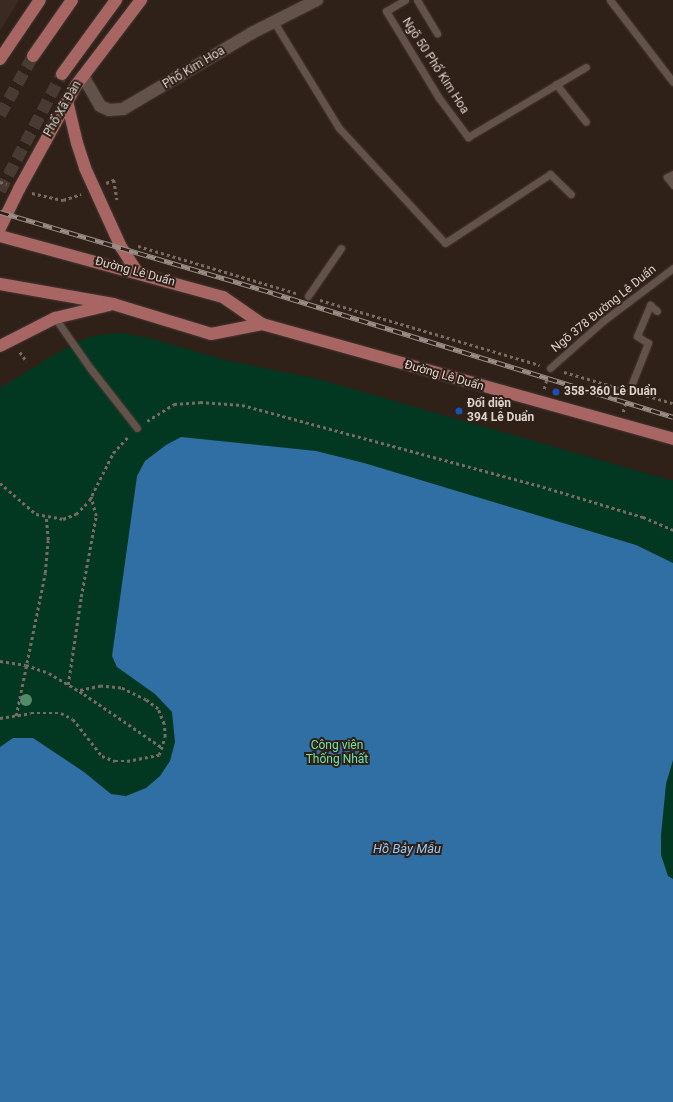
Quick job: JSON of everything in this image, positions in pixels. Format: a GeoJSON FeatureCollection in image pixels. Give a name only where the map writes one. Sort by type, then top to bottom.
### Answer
{"type":"FeatureCollection","features":[{"type":"Feature","properties":{"kind":"main road"},"geometry":{"type":"LineString","coordinates":[[0,59],[40,0]]}},
{"type":"Feature","properties":{"kind":"main road"},"geometry":{"type":"LineString","coordinates":[[33,56],[72,0]]}},
{"type":"Feature","properties":{"kind":"main road"},"geometry":{"type":"LineString","coordinates":[[62,74],[116,0]]}},
{"type":"Feature","properties":{"kind":"main road","name":"Phố Xã Đàn"},"geometry":{"type":"LineString","coordinates":[[0,228],[19,189],[67,101],[83,76],[142,0]]}},
{"type":"Feature","properties":{"kind":"main road"},"geometry":{"type":"LineString","coordinates":[[67,101],[77,143],[86,168],[118,240],[138,273]]}},
{"type":"Feature","properties":{"kind":"main road","name":"Đường Lê Duẩn"},"geometry":{"type":"LineString","coordinates":[[0,236],[223,297],[262,324],[673,439]]}},
{"type":"Feature","properties":{"kind":"main road","name":"Đường Lê Duẩn"},"geometry":{"type":"LineString","coordinates":[[0,284],[113,304],[211,334],[262,324]]}},
{"type":"Feature","properties":{"kind":"main road"},"geometry":{"type":"LineString","coordinates":[[0,346],[56,318],[113,304]]}},
{"type":"Feature","properties":{"kind":"street","name":"Phố Kim Hoa"},"geometry":{"type":"LineString","coordinates":[[83,76],[100,106],[109,110],[123,109],[274,22],[317,0]]}},
{"type":"Feature","properties":{"kind":"lane","name":"Ngõ 50 Phố Kim Hoa"},"geometry":{"type":"LineString","coordinates":[[405,0],[386,11],[439,98],[468,137],[586,67]]}},
{"type":"Feature","properties":{"kind":"lane"},"geometry":{"type":"LineString","coordinates":[[417,0],[437,33]]}},
{"type":"Feature","properties":{"kind":"lane"},"geometry":{"type":"LineString","coordinates":[[610,0],[673,82]]}},
{"type":"Feature","properties":{"kind":"lane"},"geometry":{"type":"LineString","coordinates":[[274,22],[340,128],[445,243],[550,174],[572,194]]}},
{"type":"Feature","properties":{"kind":"lane"},"geometry":{"type":"LineString","coordinates":[[556,84],[586,122]]}},
{"type":"Feature","properties":{"kind":"lane"},"geometry":{"type":"LineString","coordinates":[[673,174],[668,177],[673,185]]}},
{"type":"Feature","properties":{"kind":"lane"},"geometry":{"type":"LineString","coordinates":[[308,296],[341,248]]}},
{"type":"Feature","properties":{"kind":"lane","name":"Ngõ 378 Đường Lê Duẩn"},"geometry":{"type":"LineString","coordinates":[[550,368],[604,321],[673,268]]}},
{"type":"Feature","properties":{"kind":"lane"},"geometry":{"type":"LineString","coordinates":[[629,391],[648,343],[637,336],[650,305],[657,311]]}},
{"type":"Feature","properties":{"kind":"lane"},"geometry":{"type":"LineString","coordinates":[[56,318],[90,368],[137,428]]}},
{"type":"Feature","properties":{"kind":"path"},"geometry":{"type":"LineString","coordinates":[[114,180],[118,201]]}},
{"type":"Feature","properties":{"kind":"path"},"geometry":{"type":"LineString","coordinates":[[0,182],[6,184]]}},
{"type":"Feature","properties":{"kind":"path"},"geometry":{"type":"LineString","coordinates":[[28,192],[62,200],[86,192]]}},
{"type":"Feature","properties":{"kind":"path"},"geometry":{"type":"LineString","coordinates":[[118,240],[673,403]]}},
{"type":"Feature","properties":{"kind":"path"},"geometry":{"type":"LineString","coordinates":[[542,394],[550,368]]}},
{"type":"Feature","properties":{"kind":"path"},"geometry":{"type":"LineString","coordinates":[[0,484],[24,506],[36,514],[63,519],[76,514],[89,501],[113,453],[137,428],[174,404],[200,402],[242,405],[544,487],[644,517],[673,530]]}},
{"type":"Feature","properties":{"kind":"path"},"geometry":{"type":"LineString","coordinates":[[68,685],[81,597],[96,516],[91,496]]}},
{"type":"Feature","properties":{"kind":"path"},"geometry":{"type":"LineString","coordinates":[[16,716],[46,573],[48,540],[46,516]]}},
{"type":"Feature","properties":{"kind":"path"},"geometry":{"type":"LineString","coordinates":[[0,662],[26,665],[49,673],[163,748]]}},
{"type":"Feature","properties":{"kind":"path"},"geometry":{"type":"LineString","coordinates":[[0,718],[31,714],[61,713],[73,719],[102,756],[114,761],[127,761],[159,755],[166,737],[164,724],[158,709],[146,700],[121,688],[101,686],[78,691]]}},
{"type":"Feature","properties":{"kind":"shaded area"},"geometry":{"type":"Polygon","coordinates":[[[0,0],[19,0],[0,31],[0,0]]]}},
{"type":"Feature","properties":{"kind":"green space","name":"Hồ Bảy Mẫu"},"geometry":{"type":"Polygon","coordinates":[[[122,333],[149,338],[225,360],[318,379],[673,481],[673,1102],[0,1102],[0,388],[74,343],[96,335],[122,333]]]}},
{"type":"Feature","properties":{"kind":"water","name":"Hồ Bảy Mẫu"},"geometry":{"type":"Polygon","coordinates":[[[181,437],[316,451],[364,463],[636,545],[673,563],[673,760],[666,784],[661,835],[661,855],[668,876],[673,879],[673,1102],[0,1102],[0,747],[13,738],[33,738],[84,772],[111,794],[126,796],[146,788],[160,776],[170,761],[175,742],[172,712],[155,694],[117,667],[112,656],[137,476],[145,461],[166,445],[181,437]]]}},
{"type":"Feature","properties":{"kind":"tunnel"},"geometry":{"type":"LineString","coordinates":[[0,115],[33,56]]}},
{"type":"Feature","properties":{"kind":"tunnel"},"geometry":{"type":"LineString","coordinates":[[0,191],[62,74]]}},
{"type":"Feature","properties":{"kind":"railway"},"geometry":{"type":"LineString","coordinates":[[0,212],[273,293],[673,417]]}},
{"type":"Feature","properties":{"kind":"place","name":"358-360 Lê Duẩn"},"geometry":{"type":"Point","coordinates":[556,392]}},
{"type":"Feature","properties":{"kind":"place","name":"Đối diện 394 Lê Duẩn"},"geometry":{"type":"Point","coordinates":[459,411]}},
{"type":"Feature","properties":{"kind":"park label","name":"Công viên Thống Nhất"},"geometry":{"type":"Point","coordinates":[337,753]}}]}
